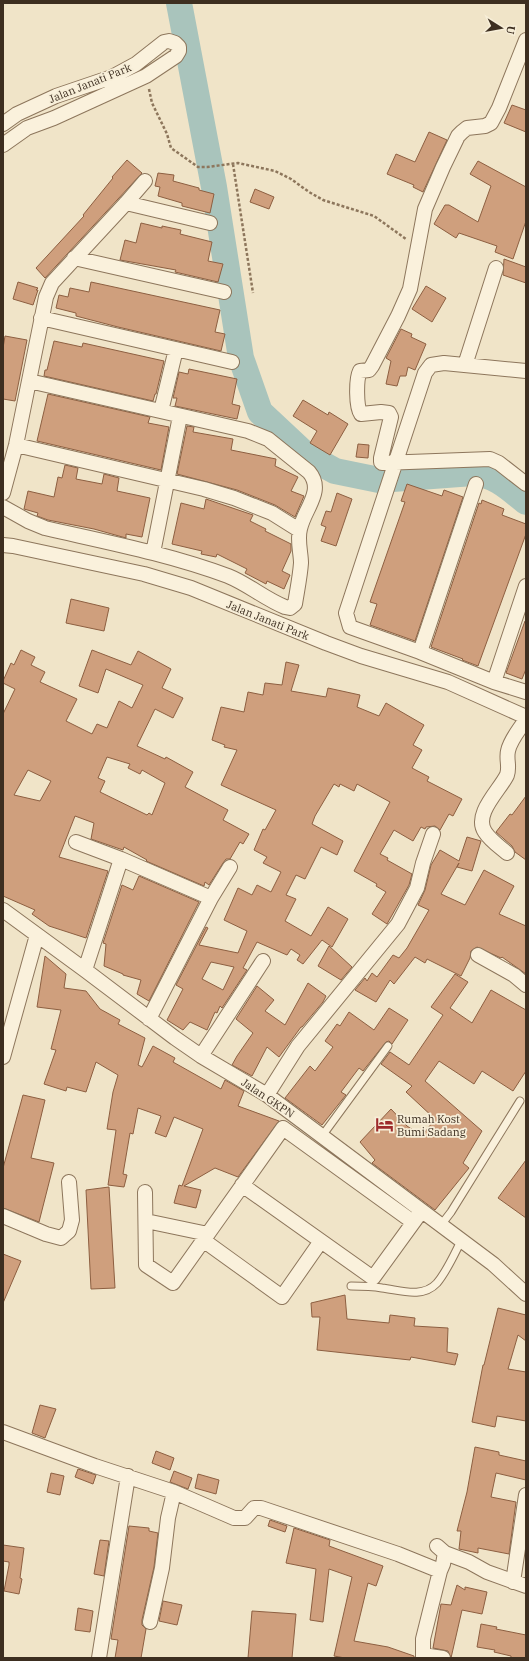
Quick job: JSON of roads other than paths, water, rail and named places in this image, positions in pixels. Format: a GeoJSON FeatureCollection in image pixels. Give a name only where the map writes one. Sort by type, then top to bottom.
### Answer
{"type":"FeatureCollection","features":[{"type":"Feature","properties":{"kind":"street"},"geometry":{"type":"LineString","coordinates":[[526,40],[499,108],[491,123],[485,126],[467,128],[458,136],[443,167],[426,209],[410,289],[398,316],[370,369],[360,371],[358,378],[358,406],[361,414],[381,412],[389,414],[391,417],[380,462],[393,466],[490,459],[499,463],[526,484]]}},
{"type":"Feature","properties":{"kind":"street","name":"Jalan Janati Park"},"geometry":{"type":"LineString","coordinates":[[3,124],[17,114],[56,96],[112,77],[136,64],[164,42],[169,41],[175,43],[179,47],[179,51],[176,56],[146,76],[54,118]]}},
{"type":"Feature","properties":{"kind":"street"},"geometry":{"type":"LineString","coordinates":[[3,145],[27,128],[54,118],[44,102]]}},
{"type":"Feature","properties":{"kind":"street"},"geometry":{"type":"LineString","coordinates":[[3,493],[16,445],[41,318],[46,297],[52,283],[145,181]]}},
{"type":"Feature","properties":{"kind":"street"},"geometry":{"type":"LineString","coordinates":[[126,203],[210,223]]}},
{"type":"Feature","properties":{"kind":"street"},"geometry":{"type":"LineString","coordinates":[[74,258],[224,292]]}},
{"type":"Feature","properties":{"kind":"street"},"geometry":{"type":"LineString","coordinates":[[465,365],[496,268]]}},
{"type":"Feature","properties":{"kind":"street"},"geometry":{"type":"LineString","coordinates":[[41,318],[232,362]]}},
{"type":"Feature","properties":{"kind":"street"},"geometry":{"type":"LineString","coordinates":[[161,411],[176,349]]}},
{"type":"Feature","properties":{"kind":"street"},"geometry":{"type":"LineString","coordinates":[[526,371],[444,363],[431,365],[425,373],[393,466],[346,613],[347,621],[350,627],[420,652],[494,682],[526,692]]}},
{"type":"Feature","properties":{"kind":"street"},"geometry":{"type":"LineString","coordinates":[[3,507],[28,521],[45,528],[153,552],[203,567],[230,577],[276,603],[290,608],[295,604],[301,565],[300,530],[316,491],[313,476],[309,472],[268,439],[248,431],[29,381]]}},
{"type":"Feature","properties":{"kind":"street"},"geometry":{"type":"LineString","coordinates":[[153,552],[180,416]]}},
{"type":"Feature","properties":{"kind":"street"},"geometry":{"type":"LineString","coordinates":[[16,445],[204,489],[256,506],[272,513],[300,530]]}},
{"type":"Feature","properties":{"kind":"street"},"geometry":{"type":"LineString","coordinates":[[420,652],[476,484]]}},
{"type":"Feature","properties":{"kind":"street","name":"Jalan Janati Park"},"geometry":{"type":"LineString","coordinates":[[6,543],[144,574],[191,588],[361,656],[448,682],[526,718]]}},
{"type":"Feature","properties":{"kind":"street"},"geometry":{"type":"LineString","coordinates":[[494,682],[526,586]]}},
{"type":"Feature","properties":{"kind":"street"},"geometry":{"type":"LineString","coordinates":[[507,853],[487,836],[482,825],[485,807],[507,775],[508,750],[526,718]]}},
{"type":"Feature","properties":{"kind":"street"},"geometry":{"type":"LineString","coordinates":[[268,1095],[298,1046],[398,924],[417,888],[423,863],[433,834]]}},
{"type":"Feature","properties":{"kind":"street"},"geometry":{"type":"LineString","coordinates":[[76,842],[121,859],[211,898]]}},
{"type":"Feature","properties":{"kind":"street"},"geometry":{"type":"LineString","coordinates":[[85,970],[121,859]]}},
{"type":"Feature","properties":{"kind":"street"},"geometry":{"type":"LineString","coordinates":[[149,1019],[211,898],[230,867]]}},
{"type":"Feature","properties":{"kind":"street","name":"Jalan GKPN"},"geometry":{"type":"LineString","coordinates":[[3,910],[201,1056],[268,1095],[493,1264],[524,1290]]}},
{"type":"Feature","properties":{"kind":"street"},"geometry":{"type":"LineString","coordinates":[[3,1057],[37,935]]}},
{"type":"Feature","properties":{"kind":"street"},"geometry":{"type":"LineString","coordinates":[[478,955],[514,975],[526,985]]}},
{"type":"Feature","properties":{"kind":"street"},"geometry":{"type":"LineString","coordinates":[[201,1056],[263,961]]}},
{"type":"Feature","properties":{"kind":"street"},"geometry":{"type":"LineString","coordinates":[[145,1192],[146,1265],[173,1283],[283,1128],[413,1222]]}},
{"type":"Feature","properties":{"kind":"street"},"geometry":{"type":"LineString","coordinates":[[3,1216],[46,1234],[61,1238],[69,1231],[72,1220],[69,1182]]}},
{"type":"Feature","properties":{"kind":"street"},"geometry":{"type":"LineString","coordinates":[[242,1185],[373,1278],[422,1210]]}},
{"type":"Feature","properties":{"kind":"street"},"geometry":{"type":"LineString","coordinates":[[146,1221],[205,1237],[282,1297],[321,1241]]}},
{"type":"Feature","properties":{"kind":"street"},"geometry":{"type":"LineString","coordinates":[[3,1432],[95,1466],[127,1480],[173,1495],[234,1518],[245,1518],[254,1508],[261,1508],[398,1554],[440,1571]]}},
{"type":"Feature","properties":{"kind":"street"},"geometry":{"type":"LineString","coordinates":[[99,1658],[127,1480]]}},
{"type":"Feature","properties":{"kind":"street"},"geometry":{"type":"LineString","coordinates":[[150,1622],[162,1568],[173,1495]]}},
{"type":"Feature","properties":{"kind":"street"},"geometry":{"type":"LineString","coordinates":[[442,1658],[423,1657],[423,1639],[443,1564],[441,1549],[487,1572],[519,1584],[526,1496]]}},
{"type":"Feature","properties":{"kind":"lane"},"geometry":{"type":"LineString","coordinates":[[322,1136],[388,1046]]}},
{"type":"Feature","properties":{"kind":"lane"},"geometry":{"type":"LineString","coordinates":[[441,1225],[451,1212],[520,1102]]}},
{"type":"Feature","properties":{"kind":"lane"},"geometry":{"type":"LineString","coordinates":[[351,1286],[383,1288],[409,1293],[426,1290],[436,1284],[447,1268],[461,1241]]}},
{"type":"Feature","properties":{"kind":"waterway"},"geometry":{"type":"LineString","coordinates":[[179,3],[214,187],[241,358],[260,412],[306,455],[335,471],[379,480],[473,473],[481,474],[495,479],[526,502]]}},
{"type":"Feature","properties":{"kind":"place","name":"Rumah Kost Bumi Sadang"},"geometry":{"type":"Point","coordinates":[384,1125]}}]}
